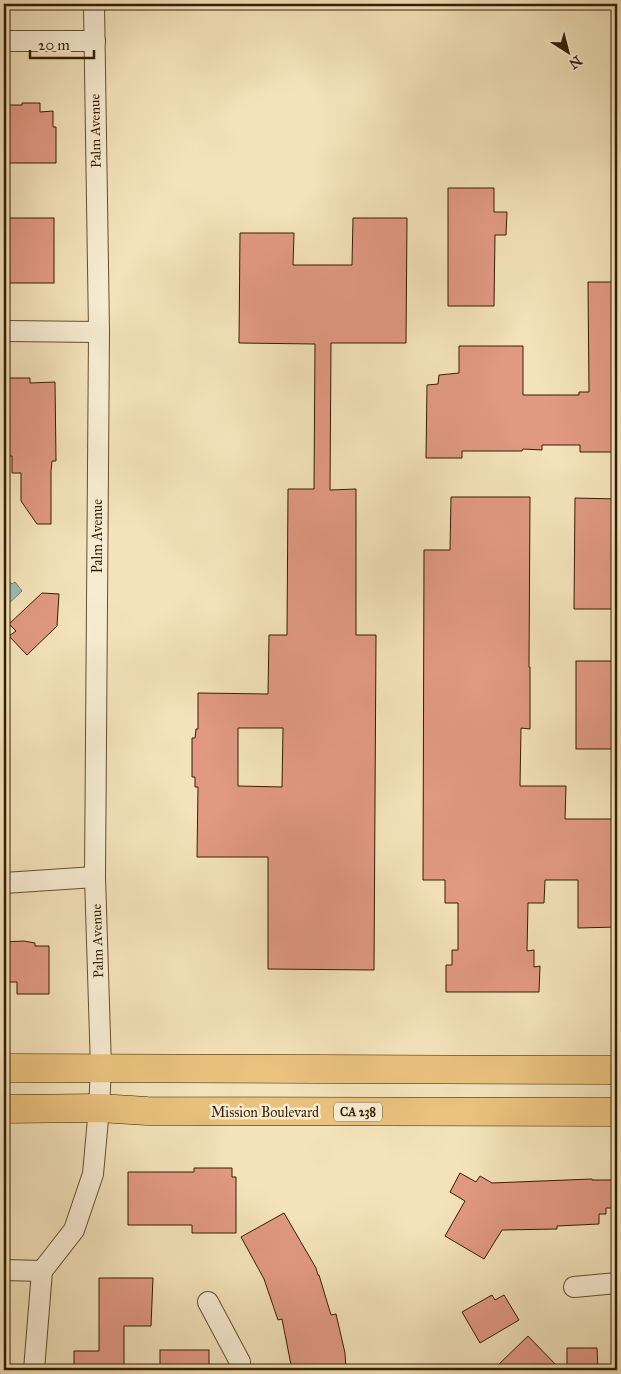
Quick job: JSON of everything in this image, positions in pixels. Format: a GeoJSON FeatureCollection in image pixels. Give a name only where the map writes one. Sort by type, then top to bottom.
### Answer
{"type":"FeatureCollection","features":[{"type":"Feature","properties":{"kind":"main road"},"geometry":{"type":"LineString","coordinates":[[4,1068],[617,1070]]}},
{"type":"Feature","properties":{"kind":"main road","name":"Mission Boulevard"},"geometry":{"type":"LineString","coordinates":[[4,1109],[99,1108],[156,1112],[617,1112]]}},
{"type":"Feature","properties":{"kind":"street","name":"Palm Avenue"},"geometry":{"type":"LineString","coordinates":[[42,1270],[74,1230],[93,1174],[99,1108],[100,1068],[95,878],[99,332],[94,4]]}},
{"type":"Feature","properties":{"kind":"street"},"geometry":{"type":"LineString","coordinates":[[4,41],[94,41]]}},
{"type":"Feature","properties":{"kind":"street"},"geometry":{"type":"LineString","coordinates":[[4,331],[99,332]]}},
{"type":"Feature","properties":{"kind":"street"},"geometry":{"type":"LineString","coordinates":[[4,883],[95,878]]}},
{"type":"Feature","properties":{"kind":"street"},"geometry":{"type":"LineString","coordinates":[[4,1270],[42,1270],[34,1370]]}},
{"type":"Feature","properties":{"kind":"street"},"geometry":{"type":"LineString","coordinates":[[574,1287],[617,1283]]}},
{"type":"Feature","properties":{"kind":"street"},"geometry":{"type":"LineString","coordinates":[[208,1302],[240,1362],[240,1370]]}},
{"type":"Feature","properties":{"kind":"water"},"geometry":{"type":"Polygon","coordinates":[[[4,576],[12,584],[15,582],[22,591],[4,608],[4,576]]]}},
{"type":"Feature","properties":{"kind":"building"},"geometry":{"type":"Polygon","coordinates":[[[22,103],[40,103],[40,112],[53,111],[53,127],[56,127],[56,163],[7,163],[7,147],[4,147],[4,105],[22,105],[22,103]]]}},
{"type":"Feature","properties":{"kind":"building"},"geometry":{"type":"Polygon","coordinates":[[[448,188],[494,188],[494,212],[507,212],[506,235],[495,235],[494,306],[448,306],[448,188]]]}},
{"type":"Feature","properties":{"kind":"building"},"geometry":{"type":"Polygon","coordinates":[[[4,218],[54,218],[54,283],[4,283],[4,218]]]}},
{"type":"Feature","properties":{"kind":"building"},"geometry":{"type":"Polygon","coordinates":[[[353,218],[407,218],[406,343],[331,343],[330,490],[356,489],[356,635],[376,635],[374,970],[268,969],[268,857],[197,857],[198,787],[195,787],[195,777],[192,777],[192,738],[195,738],[196,729],[198,729],[198,693],[268,694],[269,635],[287,635],[288,489],[314,489],[315,344],[239,343],[240,233],[294,233],[293,265],[352,265],[353,218]],[[238,728],[238,786],[282,787],[283,728],[238,728]]]}},
{"type":"Feature","properties":{"kind":"building"},"geometry":{"type":"Polygon","coordinates":[[[588,282],[617,282],[617,452],[580,452],[580,445],[542,445],[542,450],[462,451],[462,458],[426,458],[427,385],[438,384],[439,375],[459,373],[459,346],[523,346],[523,395],[579,395],[579,392],[589,392],[588,282]]]}},
{"type":"Feature","properties":{"kind":"building"},"geometry":{"type":"Polygon","coordinates":[[[4,378],[30,378],[30,383],[55,382],[56,461],[52,461],[51,471],[51,524],[37,524],[21,501],[21,473],[12,473],[12,456],[4,456],[4,378]]]}},
{"type":"Feature","properties":{"kind":"building"},"geometry":{"type":"Polygon","coordinates":[[[451,497],[530,497],[530,729],[521,728],[520,786],[566,786],[565,819],[617,819],[617,927],[578,928],[578,880],[545,880],[544,903],[528,903],[527,951],[534,950],[534,967],[540,966],[539,992],[446,992],[446,965],[452,965],[452,950],[458,950],[458,903],[445,903],[445,880],[423,880],[424,550],[450,550],[451,497]]]}},
{"type":"Feature","properties":{"kind":"building"},"geometry":{"type":"Polygon","coordinates":[[[575,498],[617,499],[617,609],[574,609],[575,498]]]}},
{"type":"Feature","properties":{"kind":"building"},"geometry":{"type":"Polygon","coordinates":[[[42,593],[59,594],[57,626],[27,655],[9,636],[16,631],[9,624],[42,593]]]}},
{"type":"Feature","properties":{"kind":"building"},"geometry":{"type":"Polygon","coordinates":[[[576,661],[617,661],[617,749],[576,749],[576,661]]]}},
{"type":"Feature","properties":{"kind":"building"},"geometry":{"type":"Polygon","coordinates":[[[24,941],[35,943],[35,946],[49,946],[49,994],[17,994],[17,982],[4,982],[4,942],[24,941]]]}},
{"type":"Feature","properties":{"kind":"building"},"geometry":{"type":"Polygon","coordinates":[[[194,1168],[232,1168],[232,1177],[236,1177],[236,1233],[192,1233],[192,1225],[128,1225],[128,1172],[194,1172],[194,1168]]]}},
{"type":"Feature","properties":{"kind":"building"},"geometry":{"type":"Polygon","coordinates":[[[460,1173],[476,1182],[480,1176],[492,1183],[592,1179],[615,1180],[616,1208],[606,1208],[606,1214],[599,1214],[599,1224],[557,1226],[557,1229],[502,1230],[484,1259],[445,1236],[465,1201],[450,1192],[460,1173]]]}},
{"type":"Feature","properties":{"kind":"building"},"geometry":{"type":"Polygon","coordinates":[[[284,1213],[316,1268],[331,1315],[336,1314],[345,1353],[346,1370],[292,1370],[282,1319],[278,1320],[264,1279],[241,1237],[284,1213]]]}},
{"type":"Feature","properties":{"kind":"building"},"geometry":{"type":"Polygon","coordinates":[[[99,1278],[153,1278],[151,1326],[124,1326],[124,1370],[74,1370],[74,1351],[99,1351],[99,1278]]]}},
{"type":"Feature","properties":{"kind":"building"},"geometry":{"type":"Polygon","coordinates":[[[492,1295],[495,1300],[504,1295],[519,1320],[480,1343],[462,1312],[492,1295]]]}},
{"type":"Feature","properties":{"kind":"building"},"geometry":{"type":"Polygon","coordinates":[[[528,1336],[561,1370],[493,1370],[528,1336]]]}},
{"type":"Feature","properties":{"kind":"building"},"geometry":{"type":"Polygon","coordinates":[[[567,1348],[597,1348],[598,1370],[567,1370],[567,1348]]]}},
{"type":"Feature","properties":{"kind":"building"},"geometry":{"type":"Polygon","coordinates":[[[160,1350],[209,1350],[209,1370],[160,1370],[160,1350]]]}}]}
